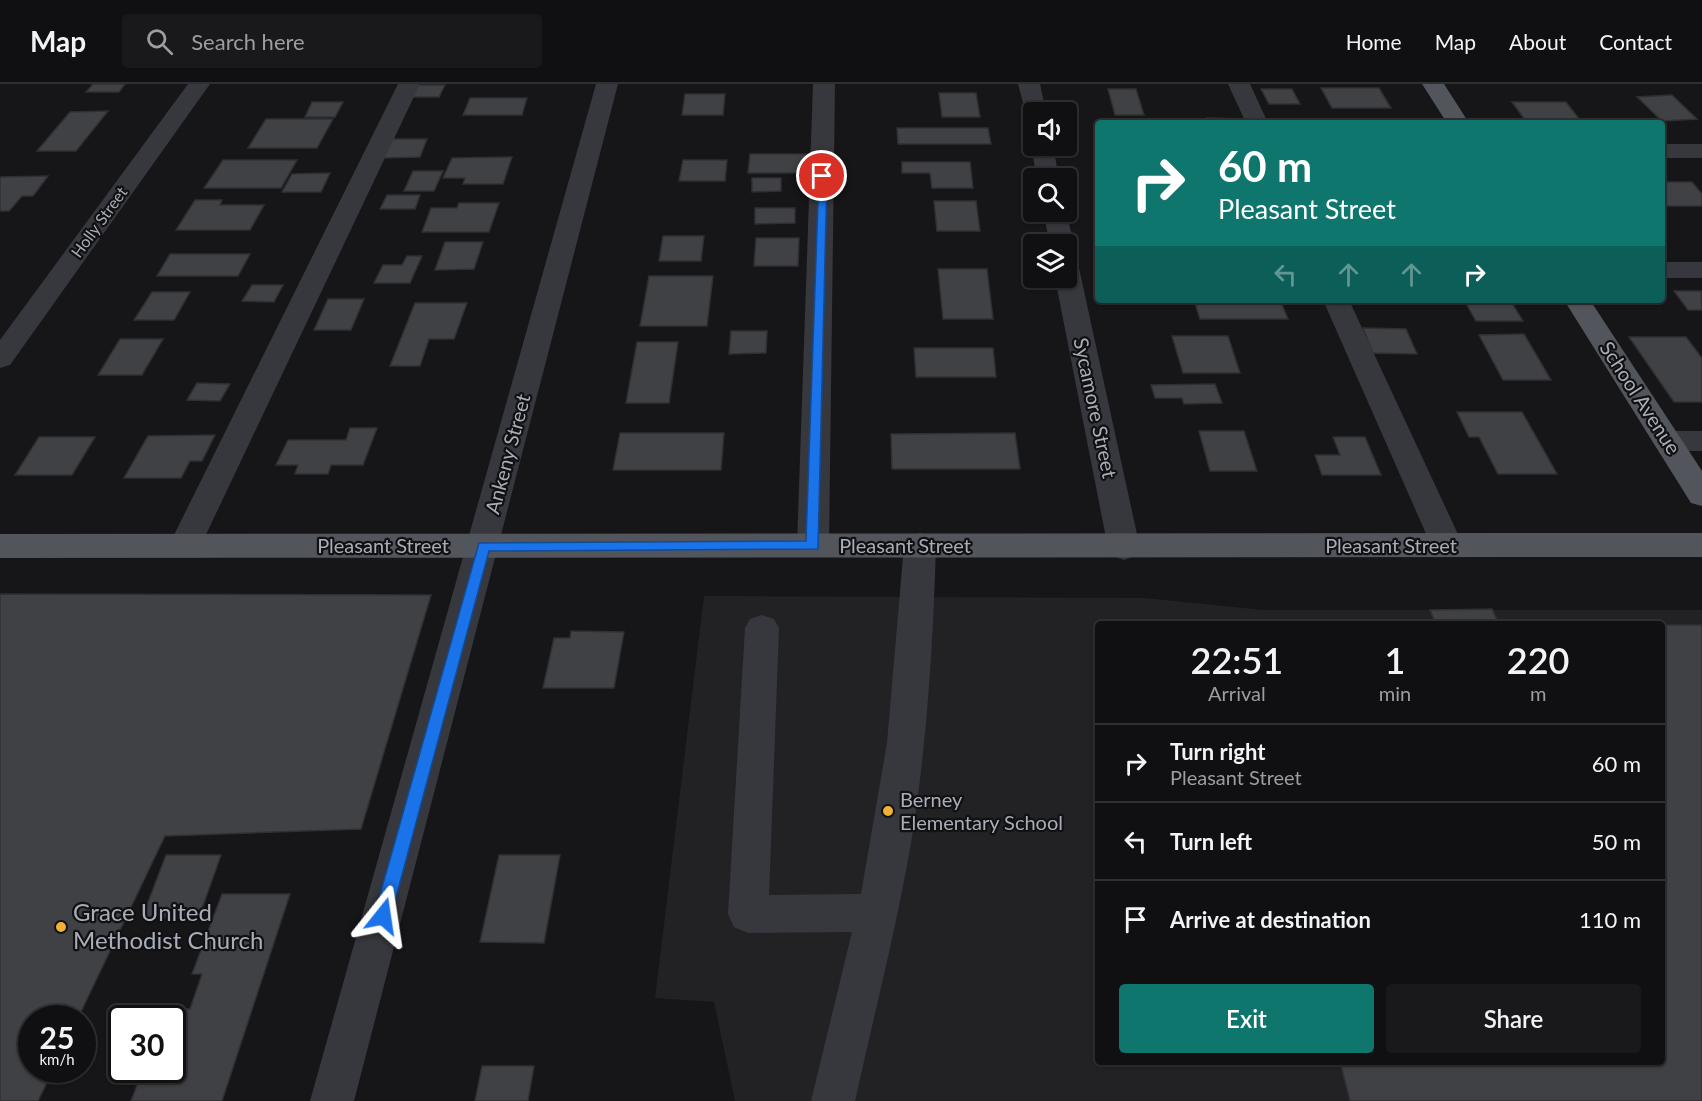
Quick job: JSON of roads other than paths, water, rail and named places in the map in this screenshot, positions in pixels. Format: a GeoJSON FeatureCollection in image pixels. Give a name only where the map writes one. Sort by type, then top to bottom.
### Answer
{"type":"FeatureCollection","features":[{"type":"Feature","properties":{"kind":"main road"},"geometry":{"type":"LineString","coordinates":[[1432,84],[1456,120]]}},
{"type":"Feature","properties":{"kind":"main road","name":"School Avenue"},"geometry":{"type":"LineString","coordinates":[[1579,303],[1702,495]]}},
{"type":"Feature","properties":{"kind":"main road","name":"Pleasant Street"},"geometry":{"type":"LineString","coordinates":[[0,546],[920,545],[1124,548],[1702,545]]}},
{"type":"Feature","properties":{"kind":"street","name":"Holly Street"},"geometry":{"type":"LineString","coordinates":[[0,359],[199,84]]}},
{"type":"Feature","properties":{"kind":"street"},"geometry":{"type":"LineString","coordinates":[[185,545],[409,84]]}},
{"type":"Feature","properties":{"kind":"street","name":"Ankeny Street"},"geometry":{"type":"LineString","coordinates":[[332,1101],[484,546],[607,84]]}},
{"type":"Feature","properties":{"kind":"street"},"geometry":{"type":"LineString","coordinates":[[813,545],[824,84]]}},
{"type":"Feature","properties":{"kind":"street"},"geometry":{"type":"LineString","coordinates":[[1029,84],[1033,102]]}},
{"type":"Feature","properties":{"kind":"street"},"geometry":{"type":"LineString","coordinates":[[1239,84],[1256,120]]}},
{"type":"Feature","properties":{"kind":"street"},"geometry":{"type":"LineString","coordinates":[[1665,151],[1702,151]]}},
{"type":"Feature","properties":{"kind":"street"},"geometry":{"type":"LineString","coordinates":[[1665,270],[1702,270]]}},
{"type":"Feature","properties":{"kind":"street","name":"Sycamore Street"},"geometry":{"type":"LineString","coordinates":[[1070,288],[1124,548]]}},
{"type":"Feature","properties":{"kind":"street"},"geometry":{"type":"LineString","coordinates":[[1337,303],[1447,545]]}},
{"type":"Feature","properties":{"kind":"street"},"geometry":{"type":"LineString","coordinates":[[1667,441],[1702,441]]}},
{"type":"Feature","properties":{"kind":"street"},"geometry":{"type":"LineString","coordinates":[[833,1101],[897,809],[912,687],[920,545]]}},
{"type":"Feature","properties":{"kind":"street"},"geometry":{"type":"LineString","coordinates":[[762,628],[748,914],[876,913]]}},
{"type":"Feature","properties":{"kind":"place","name":"Berney Elementary School"},"geometry":{"type":"Point","coordinates":[888,811]}},
{"type":"Feature","properties":{"kind":"place","name":"Grace United Methodist Church"},"geometry":{"type":"Point","coordinates":[61,927]}}]}
